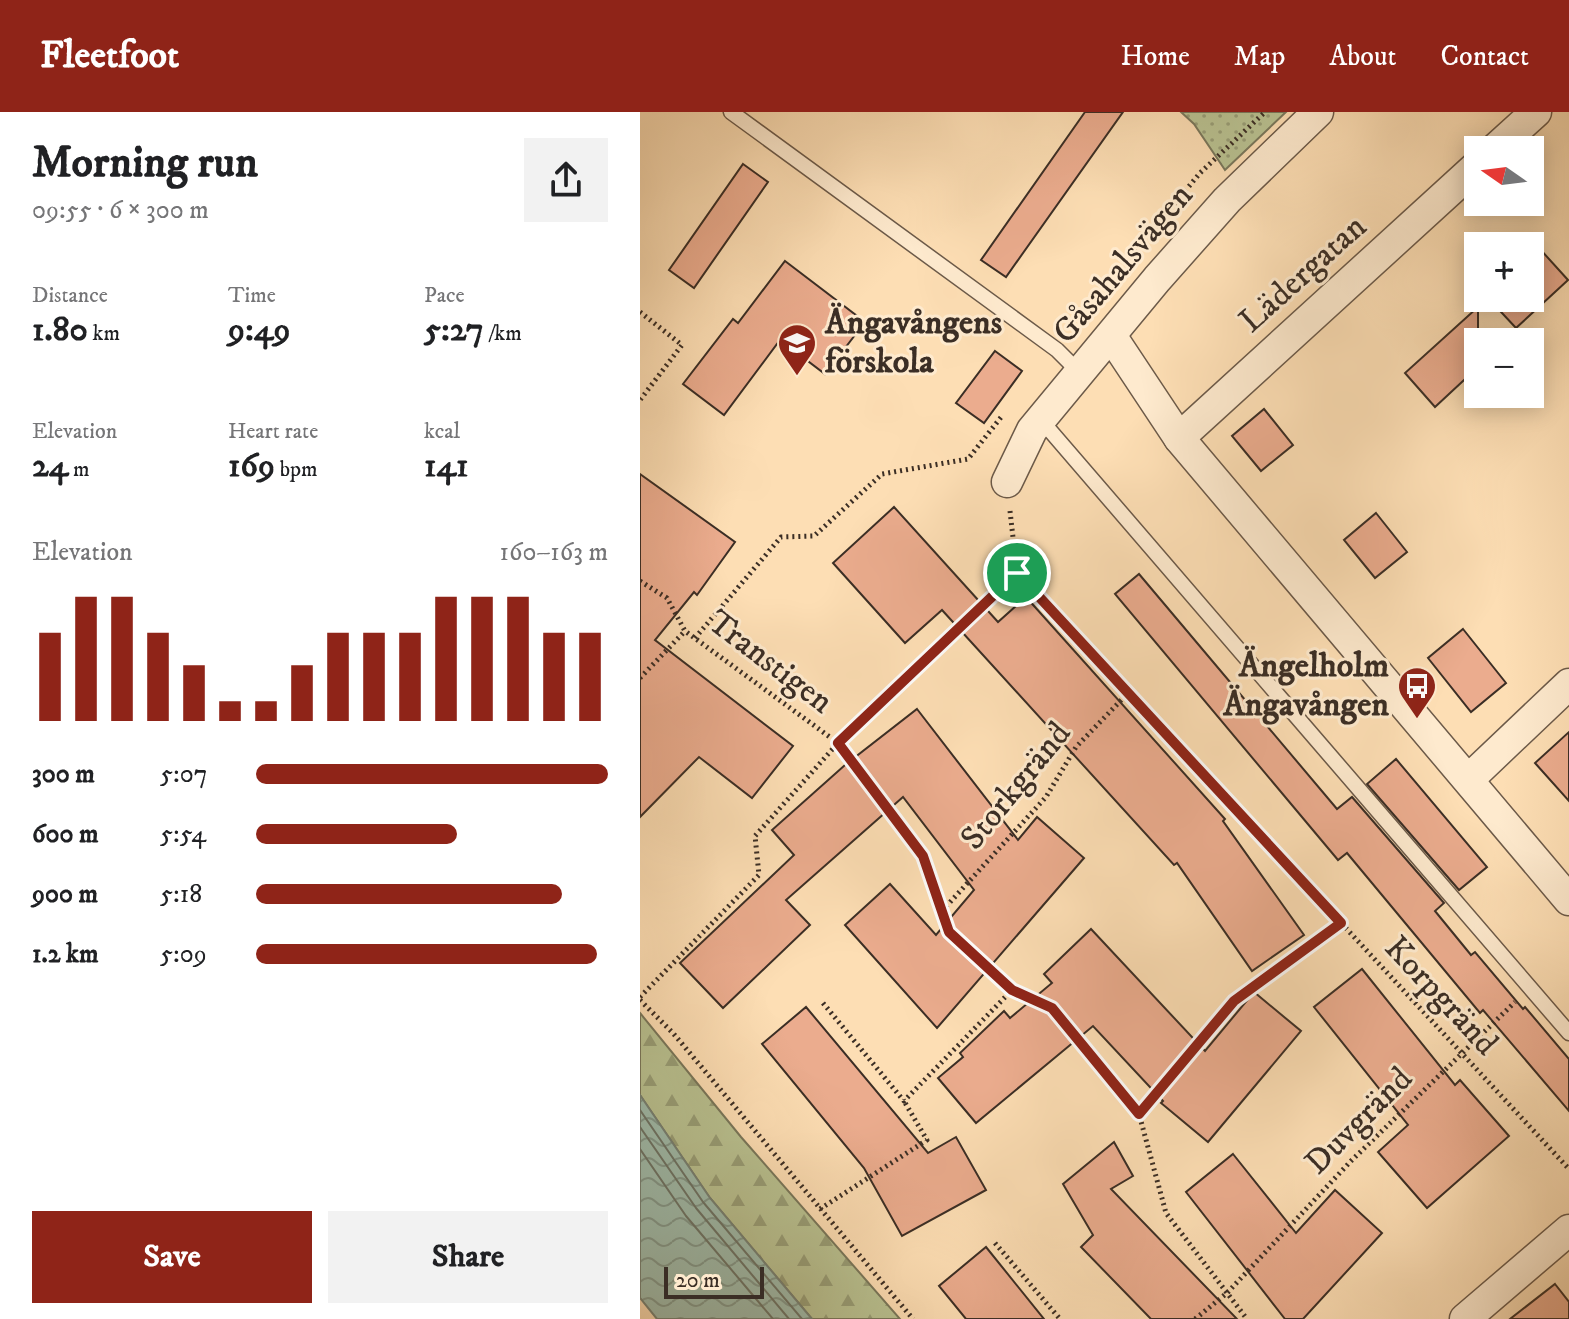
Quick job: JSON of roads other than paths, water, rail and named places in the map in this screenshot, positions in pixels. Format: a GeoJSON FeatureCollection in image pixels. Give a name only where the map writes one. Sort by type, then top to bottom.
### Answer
{"type":"FeatureCollection","features":[{"type":"Feature","properties":{"kind":"street","name":"Gåsahalsvägen"},"geometry":{"type":"LineString","coordinates":[[1007,482],[1032,430],[1157,279],[1227,200],[1318,112]]}},
{"type":"Feature","properties":{"kind":"street"},"geometry":{"type":"LineString","coordinates":[[1509,136],[1536,112]]}},
{"type":"Feature","properties":{"kind":"street","name":"Lädergatan"},"geometry":{"type":"LineString","coordinates":[[1179,438],[1464,178]]}},
{"type":"Feature","properties":{"kind":"street"},"geometry":{"type":"LineString","coordinates":[[1112,337],[1179,438],[1569,900]]}},
{"type":"Feature","properties":{"kind":"street"},"geometry":{"type":"LineString","coordinates":[[1469,779],[1569,684]]}},
{"type":"Feature","properties":{"kind":"street"},"geometry":{"type":"LineString","coordinates":[[1465,1319],[1569,1230]]}},
{"type":"Feature","properties":{"kind":"lane"},"geometry":{"type":"LineString","coordinates":[[731,112],[1057,350],[1081,373]]}},
{"type":"Feature","properties":{"kind":"lane"},"geometry":{"type":"LineString","coordinates":[[1041,420],[1569,1033]]}},
{"type":"Feature","properties":{"kind":"water"},"geometry":{"type":"Polygon","coordinates":[[[640,1095],[710,1198],[812,1319],[657,1319],[640,1298],[640,1095]]]}},
{"type":"Feature","properties":{"kind":"place","name":"Ängavångens förskola"},"geometry":{"type":"Point","coordinates":[797,377]}},
{"type":"Feature","properties":{"kind":"place","name":"Ängelholm Ängavången"},"geometry":{"type":"Point","coordinates":[1417,720]}}]}
